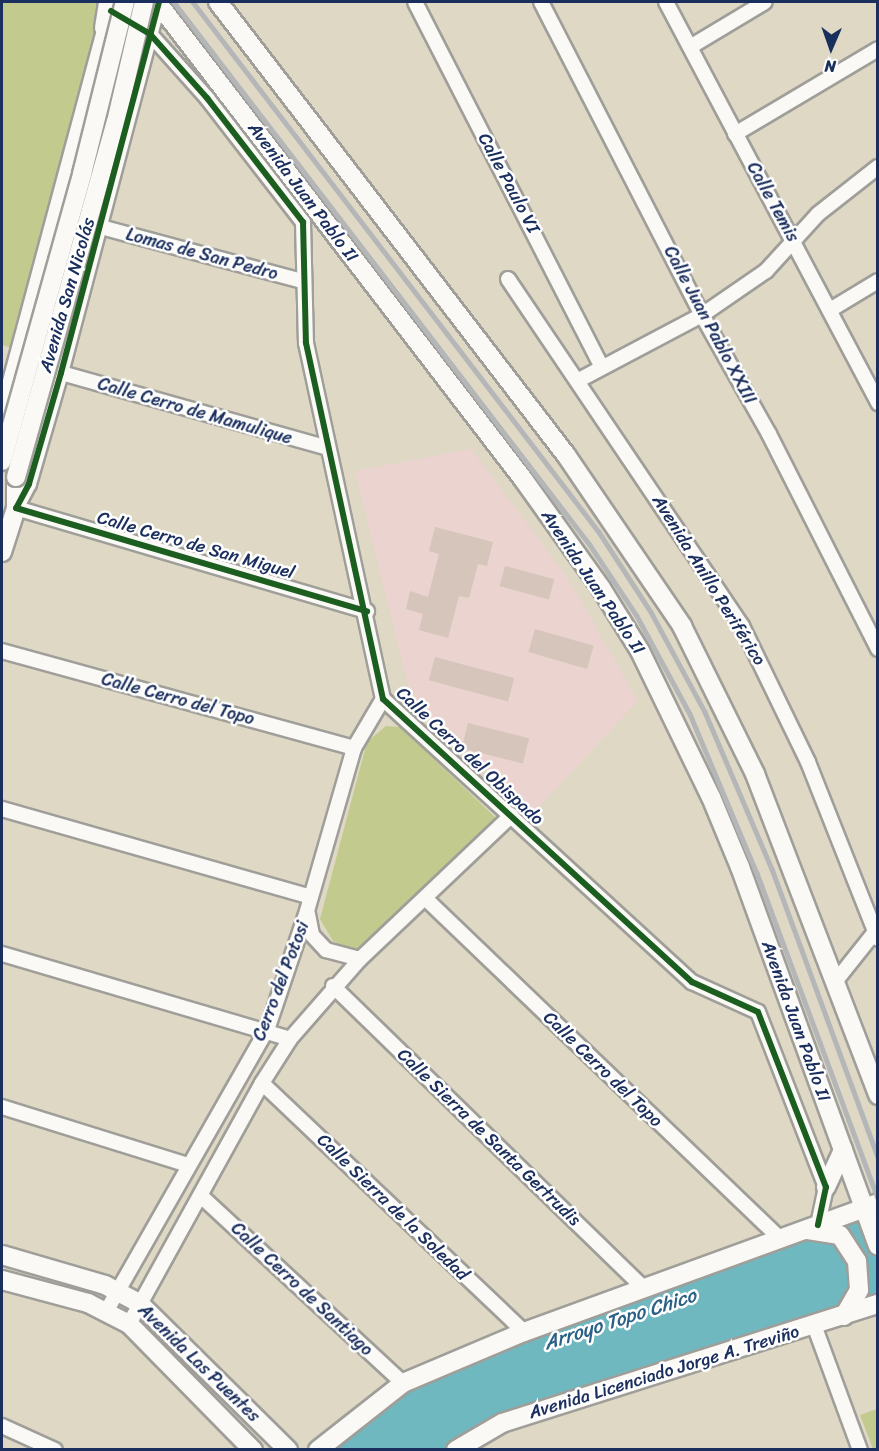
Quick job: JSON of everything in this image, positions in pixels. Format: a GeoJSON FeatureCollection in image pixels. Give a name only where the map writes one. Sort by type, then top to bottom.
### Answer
{"type":"FeatureCollection","features":[{"type":"Feature","properties":{"kind":"main road","name":"Avenida San Nicolás"},"geometry":{"type":"LineString","coordinates":[[2,552],[16,508],[16,477],[116,122],[155,2]]}},
{"type":"Feature","properties":{"kind":"main road","name":"Avenida Juan Pablo II"},"geometry":{"type":"LineString","coordinates":[[155,2],[523,479],[640,651],[715,807],[790,1001],[843,1150],[869,1209],[878,1246]]}},
{"type":"Feature","properties":{"kind":"main road"},"geometry":{"type":"LineString","coordinates":[[218,2],[566,455],[676,616],[755,774],[878,1095]]}},
{"type":"Feature","properties":{"kind":"main road","name":"Avenida San Nicolás"},"geometry":{"type":"LineString","coordinates":[[2,461],[82,174],[112,9]]}},
{"type":"Feature","properties":{"kind":"main road"},"geometry":{"type":"LineString","coordinates":[[826,1187],[843,1150]]}},
{"type":"Feature","properties":{"kind":"main road"},"geometry":{"type":"LineString","coordinates":[[318,1449],[403,1383],[524,1332],[869,1209]]}},
{"type":"Feature","properties":{"kind":"main road"},"geometry":{"type":"LineString","coordinates":[[817,1229],[840,1235],[858,1261],[860,1276],[852,1310],[878,1317]]}},
{"type":"Feature","properties":{"kind":"main road","name":"Avenida Las Puentes"},"geometry":{"type":"LineString","coordinates":[[2,1255],[116,1290],[140,1304],[288,1449]]}},
{"type":"Feature","properties":{"kind":"main road","name":"Avenida Las Puentes"},"geometry":{"type":"LineString","coordinates":[[2,1280],[107,1310],[129,1324],[253,1449]]}},
{"type":"Feature","properties":{"kind":"main road","name":"Avenida Licenciado Jorge A. Treviño"},"geometry":{"type":"LineString","coordinates":[[456,1449],[502,1423],[814,1325],[852,1310],[878,1304]]}},
{"type":"Feature","properties":{"kind":"street"},"geometry":{"type":"LineString","coordinates":[[16,508],[29,483],[61,374],[150,34],[155,2]]}},
{"type":"Feature","properties":{"kind":"street","name":"Calle Paulo VI"},"geometry":{"type":"LineString","coordinates":[[415,2],[601,366]]}},
{"type":"Feature","properties":{"kind":"street","name":"Calle Juan Pablo XXIII"},"geometry":{"type":"LineString","coordinates":[[541,2],[702,315],[769,434],[878,649]]}},
{"type":"Feature","properties":{"kind":"street","name":"Calle Temis"},"geometry":{"type":"LineString","coordinates":[[666,2],[735,134],[795,241],[877,400]]}},
{"type":"Feature","properties":{"kind":"street"},"geometry":{"type":"LineString","coordinates":[[690,47],[765,2]]}},
{"type":"Feature","properties":{"kind":"street"},"geometry":{"type":"LineString","coordinates":[[2,411],[8,364],[112,9]]}},
{"type":"Feature","properties":{"kind":"street","name":"Calle Cerro del Obispado"},"geometry":{"type":"LineString","coordinates":[[112,9],[150,34],[207,98],[303,222],[306,243],[303,281],[306,343],[328,448],[367,611],[383,699],[692,982],[758,1012],[826,1187]]}},
{"type":"Feature","properties":{"kind":"street"},"geometry":{"type":"LineString","coordinates":[[735,134],[878,49]]}},
{"type":"Feature","properties":{"kind":"street"},"geometry":{"type":"LineString","coordinates":[[579,380],[601,366],[702,315],[766,271],[818,214],[878,167]]}},
{"type":"Feature","properties":{"kind":"street","name":"Lomas de San Pedro"},"geometry":{"type":"LineString","coordinates":[[101,227],[303,281]]}},
{"type":"Feature","properties":{"kind":"street","name":"Avenida Anillo Periférico"},"geometry":{"type":"LineString","coordinates":[[508,279],[579,380],[742,626],[808,762],[877,933]]}},
{"type":"Feature","properties":{"kind":"street"},"geometry":{"type":"LineString","coordinates":[[830,310],[878,281]]}},
{"type":"Feature","properties":{"kind":"street","name":"Calle Cerro de Mamulique"},"geometry":{"type":"LineString","coordinates":[[61,374],[328,448]]}},
{"type":"Feature","properties":{"kind":"street","name":"Calle Cerro de San Miguel"},"geometry":{"type":"LineString","coordinates":[[16,508],[367,611]]}},
{"type":"Feature","properties":{"kind":"street","name":"Calle Cerro del Topo"},"geometry":{"type":"LineString","coordinates":[[2,651],[354,748]]}},
{"type":"Feature","properties":{"kind":"street","name":"Cerro del Potosi"},"geometry":{"type":"LineString","coordinates":[[107,1310],[116,1290],[267,1030],[307,912],[354,748],[383,699]]}},
{"type":"Feature","properties":{"kind":"street"},"geometry":{"type":"LineString","coordinates":[[2,809],[310,897]]}},
{"type":"Feature","properties":{"kind":"street","name":"Cerro del Potosi"},"geometry":{"type":"LineString","coordinates":[[129,1324],[262,1083],[290,1039],[333,986],[512,815]]}},
{"type":"Feature","properties":{"kind":"street","name":"Calle Cerro del Topo"},"geometry":{"type":"LineString","coordinates":[[426,899],[781,1240]]}},
{"type":"Feature","properties":{"kind":"street"},"geometry":{"type":"LineString","coordinates":[[307,912],[312,935],[322,946],[335,955],[360,959]]}},
{"type":"Feature","properties":{"kind":"street"},"geometry":{"type":"LineString","coordinates":[[835,982],[877,933]]}},
{"type":"Feature","properties":{"kind":"street"},"geometry":{"type":"LineString","coordinates":[[2,954],[267,1030],[290,1039]]}},
{"type":"Feature","properties":{"kind":"street","name":"Calle Sierra de Santa Gertrudis"},"geometry":{"type":"LineString","coordinates":[[333,986],[644,1288]]}},
{"type":"Feature","properties":{"kind":"street","name":"Calle Sierra de la Soledad"},"geometry":{"type":"LineString","coordinates":[[262,1083],[524,1332]]}},
{"type":"Feature","properties":{"kind":"street"},"geometry":{"type":"LineString","coordinates":[[2,1107],[188,1165]]}},
{"type":"Feature","properties":{"kind":"street"},"geometry":{"type":"LineString","coordinates":[[817,1229],[826,1187]]}},
{"type":"Feature","properties":{"kind":"street","name":"Calle Cerro de Santiago"},"geometry":{"type":"LineString","coordinates":[[201,1196],[403,1383]]}},
{"type":"Feature","properties":{"kind":"street"},"geometry":{"type":"LineString","coordinates":[[814,1325],[860,1449]]}},
{"type":"Feature","properties":{"kind":"street"},"geometry":{"type":"LineString","coordinates":[[2,1426],[55,1449]]}},
{"type":"Feature","properties":{"kind":"shaded area"},"geometry":{"type":"Polygon","coordinates":[[[471,449],[567,577],[638,701],[534,812],[413,705],[355,471],[471,449]]]}},
{"type":"Feature","properties":{"kind":"green space"},"geometry":{"type":"Polygon","coordinates":[[[2,2],[109,2],[12,348],[2,345],[2,2]]]}},
{"type":"Feature","properties":{"kind":"green space"},"geometry":{"type":"Polygon","coordinates":[[[386,726],[400,727],[496,818],[355,951],[333,941],[320,919],[367,742],[386,726]]]}},
{"type":"Feature","properties":{"kind":"green space"},"geometry":{"type":"Polygon","coordinates":[[[877,1409],[877,1449],[873,1449],[860,1415],[877,1409]]]}},
{"type":"Feature","properties":{"kind":"water","name":"Arroyo Topo Chico"},"geometry":{"type":"Polygon","coordinates":[[[877,1209],[877,1296],[502,1423],[456,1449],[320,1450],[403,1383],[877,1209]]]}},
{"type":"Feature","properties":{"kind":"building"},"geometry":{"type":"Polygon","coordinates":[[[435,527],[493,542],[487,566],[478,564],[469,598],[459,596],[448,638],[419,630],[423,614],[406,609],[410,591],[428,597],[439,554],[429,551],[435,527]]]}},
{"type":"Feature","properties":{"kind":"building"},"geometry":{"type":"Polygon","coordinates":[[[505,566],[554,579],[549,599],[500,586],[505,566]]]}},
{"type":"Feature","properties":{"kind":"building"},"geometry":{"type":"Polygon","coordinates":[[[535,629],[594,646],[587,669],[528,652],[535,629]]]}},
{"type":"Feature","properties":{"kind":"building"},"geometry":{"type":"Polygon","coordinates":[[[435,657],[514,678],[508,701],[429,680],[435,657]]]}},
{"type":"Feature","properties":{"kind":"building"},"geometry":{"type":"Polygon","coordinates":[[[468,723],[529,738],[523,763],[462,748],[468,723]]]}},
{"type":"Feature","properties":{"kind":"railway"},"geometry":{"type":"LineString","coordinates":[[174,2],[590,545],[637,616],[690,714],[757,873],[878,1199]]}},
{"type":"Feature","properties":{"kind":"railway"},"geometry":{"type":"LineString","coordinates":[[193,2],[599,532],[651,612],[705,712],[772,869],[878,1157]]}},
{"type":"Feature","properties":{"kind":"cycle path"},"geometry":{"type":"LineString","coordinates":[[159,2],[61,373],[29,484],[16,508],[367,611]]}},
{"type":"Feature","properties":{"kind":"cycle path"},"geometry":{"type":"LineString","coordinates":[[111,11],[150,34],[207,98],[303,222],[306,343],[383,699],[692,982],[758,1012],[826,1187],[818,1225]]}}]}
